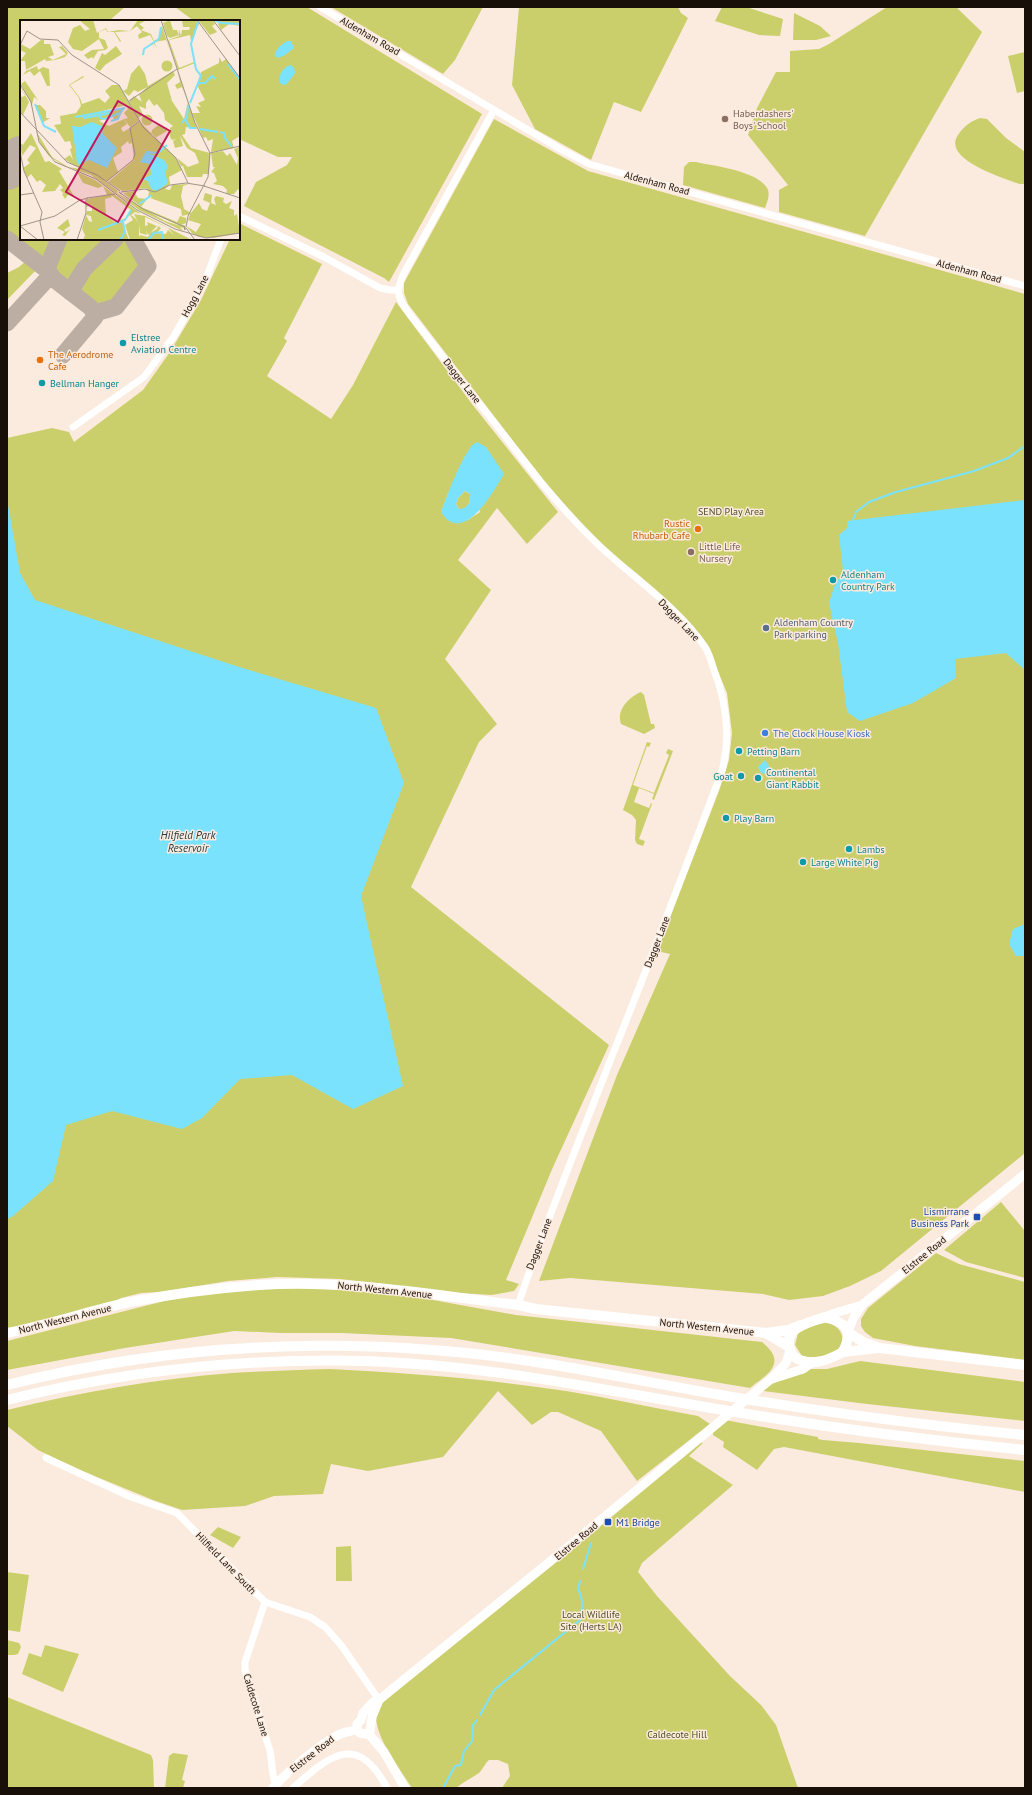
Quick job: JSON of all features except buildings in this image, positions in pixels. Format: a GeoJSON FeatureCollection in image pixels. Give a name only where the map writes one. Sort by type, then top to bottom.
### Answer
{"type":"FeatureCollection","features":[{"type":"Feature","properties":{"kind":"highway","name":"North Western Avenue"},"geometry":{"type":"LineString","coordinates":[[7,1333],[129,1303],[192,1292],[259,1285],[314,1284],[373,1288],[518,1305],[536,1309],[766,1333],[788,1330],[801,1325]]}},
{"type":"Feature","properties":{"kind":"highway"},"geometry":{"type":"LineString","coordinates":[[880,1348],[843,1352],[834,1357],[810,1364],[795,1358],[790,1349],[792,1333],[801,1325],[825,1317],[840,1322],[848,1332],[863,1342],[880,1348],[1025,1365]]}},
{"type":"Feature","properties":{"kind":"highway"},"geometry":{"type":"LineString","coordinates":[[843,1352],[848,1332]]}},
{"type":"Feature","properties":{"kind":"highway","name":"North Western Avenue"},"geometry":{"type":"LineString","coordinates":[[766,1333],[790,1349]]}},
{"type":"Feature","properties":{"kind":"highway"},"geometry":{"type":"LineString","coordinates":[[7,1385],[75,1369],[170,1355],[258,1348],[331,1346],[432,1350],[498,1356],[737,1398],[925,1424],[1025,1435]]}},
{"type":"Feature","properties":{"kind":"highway"},"geometry":{"type":"LineString","coordinates":[[7,1400],[72,1386],[172,1370],[268,1362],[332,1360],[418,1364],[498,1371],[758,1416],[931,1440],[1025,1450]]}},
{"type":"Feature","properties":{"kind":"main road","name":"Elstree Road"},"geometry":{"type":"LineString","coordinates":[[848,1332],[854,1317],[862,1305],[1025,1174]]}},
{"type":"Feature","properties":{"kind":"main road","name":"Elstree Road"},"geometry":{"type":"LineString","coordinates":[[825,1317],[862,1305]]}},
{"type":"Feature","properties":{"kind":"main road","name":"Elstree Road"},"geometry":{"type":"LineString","coordinates":[[275,1786],[330,1739],[346,1731],[357,1730],[357,1724],[361,1720],[363,1713],[373,1702],[379,1700],[568,1547],[771,1379],[784,1365],[790,1349]]}},
{"type":"Feature","properties":{"kind":"main road","name":"Elstree Road"},"geometry":{"type":"LineString","coordinates":[[771,1379],[803,1369],[810,1364]]}},
{"type":"Feature","properties":{"kind":"main road","name":"Elstree Road"},"geometry":{"type":"LineString","coordinates":[[368,1733],[371,1728],[370,1723],[379,1700]]}},
{"type":"Feature","properties":{"kind":"main road"},"geometry":{"type":"LineString","coordinates":[[361,1720],[366,1719],[370,1723]]}},
{"type":"Feature","properties":{"kind":"main road"},"geometry":{"type":"LineString","coordinates":[[357,1730],[362,1734],[368,1733],[384,1752],[405,1788]]}},
{"type":"Feature","properties":{"kind":"street","name":"Aldenham Road"},"geometry":{"type":"LineString","coordinates":[[320,7],[562,150],[589,164],[1025,286]]}},
{"type":"Feature","properties":{"kind":"street"},"geometry":{"type":"LineString","coordinates":[[240,216],[324,257],[380,288],[398,290],[404,273],[494,110]]}},
{"type":"Feature","properties":{"kind":"street","name":"Hogg Lane"},"geometry":{"type":"LineString","coordinates":[[73,427],[144,377],[174,336],[205,281],[221,240]]}},
{"type":"Feature","properties":{"kind":"street","name":"Dagger Lane"},"geometry":{"type":"LineString","coordinates":[[398,290],[401,302],[411,316],[562,508],[603,549],[674,613],[706,649],[719,683],[726,720],[726,756],[722,771],[671,908],[531,1265],[518,1305]]}},
{"type":"Feature","properties":{"kind":"street","name":"Hilfield Lane South"},"geometry":{"type":"LineString","coordinates":[[46,1458],[131,1497],[177,1513],[264,1602],[310,1617],[325,1627],[341,1644],[379,1700]]}},
{"type":"Feature","properties":{"kind":"street","name":"Caldecote Lane"},"geometry":{"type":"LineString","coordinates":[[264,1602],[245,1662],[246,1670],[270,1751],[273,1781],[275,1786]]}},
{"type":"Feature","properties":{"kind":"street"},"geometry":{"type":"LineString","coordinates":[[294,1788],[325,1761],[333,1756],[348,1754],[365,1759],[374,1768],[387,1788]]}},
{"type":"Feature","properties":{"kind":"green space"},"geometry":{"type":"Polygon","coordinates":[[[7,7],[125,7],[110,20],[20,20],[20,140],[7,151],[7,7]]]}},
{"type":"Feature","properties":{"kind":"green space"},"geometry":{"type":"Polygon","coordinates":[[[175,7],[307,7],[482,114],[389,282],[384,278],[244,206],[256,182],[287,165],[292,157],[278,157],[240,139],[240,20],[193,20],[175,7]]]}},
{"type":"Feature","properties":{"kind":"green space"},"geometry":{"type":"Polygon","coordinates":[[[331,7],[483,7],[455,60],[443,74],[331,7]]]}},
{"type":"Feature","properties":{"kind":"green space"},"geometry":{"type":"Polygon","coordinates":[[[519,7],[678,7],[681,13],[688,18],[641,112],[614,102],[591,160],[535,129],[512,85],[519,7]]]}},
{"type":"Feature","properties":{"kind":"green space"},"geometry":{"type":"Polygon","coordinates":[[[722,7],[746,7],[783,19],[780,36],[759,35],[715,21],[722,7]]]}},
{"type":"Feature","properties":{"kind":"green space"},"geometry":{"type":"Polygon","coordinates":[[[887,7],[956,7],[982,32],[865,236],[779,212],[779,190],[788,185],[748,135],[757,108],[776,72],[790,72],[790,51],[819,49],[887,7]]]}},
{"type":"Feature","properties":{"kind":"green space"},"geometry":{"type":"Polygon","coordinates":[[[794,13],[820,26],[831,36],[816,40],[793,40],[794,13]]]}},
{"type":"Feature","properties":{"kind":"green space"},"geometry":{"type":"Polygon","coordinates":[[[1025,52],[1025,91],[1017,93],[1008,56],[1025,52]]]}},
{"type":"Feature","properties":{"kind":"green space"},"geometry":{"type":"Polygon","coordinates":[[[980,118],[987,119],[1006,138],[1025,152],[1025,184],[1019,184],[976,166],[958,152],[955,144],[958,135],[968,124],[980,118]]]}},
{"type":"Feature","properties":{"kind":"green space","name":"Aldenham Country Park"},"geometry":{"type":"Polygon","coordinates":[[[494,119],[588,171],[1025,294],[1025,1153],[881,1271],[850,1286],[823,1296],[789,1300],[763,1294],[570,1278],[539,1281],[617,1075],[670,954],[657,951],[719,791],[729,760],[732,733],[727,693],[709,650],[573,516],[546,484],[408,304],[404,293],[404,283],[494,119]]]}},
{"type":"Feature","properties":{"kind":"green space"},"geometry":{"type":"Polygon","coordinates":[[[689,162],[736,170],[756,178],[769,192],[765,208],[683,185],[684,167],[689,162]]]}},
{"type":"Feature","properties":{"kind":"green space"},"geometry":{"type":"Polygon","coordinates":[[[20,177],[20,240],[55,240],[45,263],[7,233],[7,187],[20,177]]]}},
{"type":"Feature","properties":{"kind":"green space"},"geometry":{"type":"Polygon","coordinates":[[[240,223],[322,264],[284,338],[287,341],[267,376],[331,419],[353,385],[396,302],[472,404],[558,512],[527,544],[497,508],[458,560],[491,590],[445,659],[497,724],[479,742],[411,887],[609,1045],[553,1167],[506,1280],[519,1284],[514,1291],[492,1295],[458,1293],[340,1279],[277,1277],[228,1281],[161,1292],[141,1293],[121,1298],[109,1304],[7,1329],[7,438],[52,428],[69,432],[74,442],[143,390],[170,352],[201,300],[230,240],[240,240],[240,223]],[[465,456],[441,512],[468,520],[480,512],[465,456]]]}},
{"type":"Feature","properties":{"kind":"green space"},"geometry":{"type":"Polygon","coordinates":[[[61,240],[109,240],[83,265],[72,284],[54,269],[54,255],[61,240]]]}},
{"type":"Feature","properties":{"kind":"green space"},"geometry":{"type":"Polygon","coordinates":[[[120,240],[125,241],[141,265],[115,299],[98,304],[77,287],[88,269],[120,240]]]}},
{"type":"Feature","properties":{"kind":"green space"},"geometry":{"type":"Polygon","coordinates":[[[27,260],[37,269],[7,300],[7,273],[19,267],[27,260]]]}},
{"type":"Feature","properties":{"kind":"green space"},"geometry":{"type":"Polygon","coordinates":[[[465,491],[470,494],[469,502],[464,509],[459,509],[456,504],[458,498],[465,491]]]}},
{"type":"Feature","properties":{"kind":"green space"},"geometry":{"type":"Polygon","coordinates":[[[641,692],[644,695],[651,724],[654,724],[655,728],[644,734],[621,724],[620,719],[622,709],[628,701],[636,694],[641,692]]]}},
{"type":"Feature","properties":{"kind":"green space"},"geometry":{"type":"Polygon","coordinates":[[[647,742],[651,743],[649,747],[647,746],[633,785],[654,793],[669,755],[666,753],[668,749],[673,751],[654,800],[652,799],[654,794],[639,788],[634,802],[649,808],[651,803],[652,804],[639,839],[645,841],[643,846],[637,844],[635,840],[636,820],[632,815],[623,810],[647,742]]]}},
{"type":"Feature","properties":{"kind":"green space"},"geometry":{"type":"Polygon","coordinates":[[[1001,1202],[1025,1231],[1025,1278],[966,1262],[944,1250],[1001,1202]]]}},
{"type":"Feature","properties":{"kind":"green space"},"geometry":{"type":"Polygon","coordinates":[[[936,1253],[959,1264],[1025,1282],[1025,1360],[915,1346],[873,1338],[865,1332],[861,1326],[861,1319],[868,1308],[936,1253]]]}},
{"type":"Feature","properties":{"kind":"green space"},"geometry":{"type":"Polygon","coordinates":[[[281,1287],[389,1292],[516,1315],[762,1342],[770,1349],[774,1356],[774,1362],[769,1373],[750,1388],[451,1338],[341,1333],[234,1331],[125,1348],[7,1370],[7,1341],[180,1297],[281,1287]]]}},
{"type":"Feature","properties":{"kind":"green space"},"geometry":{"type":"Polygon","coordinates":[[[825,1323],[838,1328],[842,1336],[841,1345],[835,1351],[826,1355],[811,1357],[802,1356],[795,1345],[798,1333],[814,1325],[825,1323]]]}},
{"type":"Feature","properties":{"kind":"green space"},"geometry":{"type":"Polygon","coordinates":[[[860,1361],[1025,1382],[1025,1421],[763,1391],[771,1384],[810,1369],[827,1369],[860,1361]]]}},
{"type":"Feature","properties":{"kind":"green space"},"geometry":{"type":"Polygon","coordinates":[[[330,1369],[448,1377],[566,1391],[698,1416],[710,1424],[637,1481],[601,1431],[558,1412],[551,1412],[532,1425],[498,1391],[443,1457],[368,1471],[331,1464],[323,1494],[274,1496],[245,1506],[182,1510],[153,1500],[75,1468],[38,1450],[7,1426],[7,1410],[63,1397],[119,1387],[232,1373],[330,1369]]]}},
{"type":"Feature","properties":{"kind":"green space"},"geometry":{"type":"Polygon","coordinates":[[[725,1420],[818,1437],[818,1439],[823,1440],[1025,1461],[1025,1492],[784,1447],[774,1449],[757,1470],[723,1447],[724,1442],[713,1435],[713,1430],[725,1420]]]}},
{"type":"Feature","properties":{"kind":"green space"},"geometry":{"type":"Polygon","coordinates":[[[699,1442],[703,1443],[689,1456],[733,1485],[642,1563],[638,1572],[657,1596],[730,1676],[761,1705],[776,1725],[798,1788],[502,1788],[510,1776],[508,1764],[498,1760],[489,1760],[479,1773],[456,1788],[412,1788],[388,1751],[378,1730],[376,1720],[377,1712],[383,1701],[699,1442]]]}},
{"type":"Feature","properties":{"kind":"green space"},"geometry":{"type":"Polygon","coordinates":[[[218,1527],[241,1537],[233,1548],[210,1535],[218,1527]]]}},
{"type":"Feature","properties":{"kind":"green space"},"geometry":{"type":"Polygon","coordinates":[[[351,1546],[352,1581],[336,1581],[336,1547],[351,1546]]]}},
{"type":"Feature","properties":{"kind":"green space"},"geometry":{"type":"Polygon","coordinates":[[[7,1572],[29,1575],[20,1632],[7,1630],[7,1572]]]}},
{"type":"Feature","properties":{"kind":"green space"},"geometry":{"type":"Polygon","coordinates":[[[7,1640],[19,1643],[21,1647],[18,1654],[7,1655],[7,1640]]]}},
{"type":"Feature","properties":{"kind":"green space"},"geometry":{"type":"Polygon","coordinates":[[[45,1645],[79,1654],[63,1692],[22,1674],[29,1653],[41,1657],[45,1645]]]}},
{"type":"Feature","properties":{"kind":"green space"},"geometry":{"type":"Polygon","coordinates":[[[7,1697],[151,1755],[153,1760],[154,1788],[7,1788],[7,1697]]]}},
{"type":"Feature","properties":{"kind":"green space"},"geometry":{"type":"Polygon","coordinates":[[[173,1753],[188,1755],[182,1780],[185,1781],[183,1788],[165,1788],[169,1756],[173,1753]]]}},
{"type":"Feature","properties":{"kind":"water"},"geometry":{"type":"Polygon","coordinates":[[[287,41],[291,41],[294,48],[278,58],[275,56],[276,51],[287,41]]]}},
{"type":"Feature","properties":{"kind":"water"},"geometry":{"type":"Polygon","coordinates":[[[291,65],[294,68],[295,73],[287,84],[283,85],[280,83],[280,74],[283,69],[291,65]]]}},
{"type":"Feature","properties":{"kind":"water"},"geometry":{"type":"Polygon","coordinates":[[[477,442],[486,447],[504,474],[485,503],[468,520],[459,523],[450,521],[441,512],[456,474],[472,446],[477,442]],[[465,491],[458,498],[456,504],[459,509],[467,506],[470,500],[470,494],[465,491]]]}},
{"type":"Feature","properties":{"kind":"water","name":"Hilfield Park Reservoir"},"geometry":{"type":"Polygon","coordinates":[[[7,499],[20,573],[35,600],[236,666],[376,708],[404,783],[361,896],[403,1086],[353,1109],[292,1075],[240,1079],[202,1118],[182,1129],[112,1111],[66,1125],[53,1181],[13,1216],[7,1219],[7,499]]]}},
{"type":"Feature","properties":{"kind":"water"},"geometry":{"type":"Polygon","coordinates":[[[1025,500],[1025,670],[1006,653],[955,659],[956,678],[913,703],[860,721],[847,712],[838,643],[829,603],[834,587],[843,571],[839,535],[847,528],[847,521],[1025,500]]]}},
{"type":"Feature","properties":{"kind":"water"},"geometry":{"type":"Polygon","coordinates":[[[765,760],[769,766],[769,770],[764,774],[761,773],[758,767],[765,760]]]}},
{"type":"Feature","properties":{"kind":"water"},"geometry":{"type":"Polygon","coordinates":[[[1025,924],[1025,956],[1016,956],[1009,944],[1013,929],[1025,924]]]}},
{"type":"Feature","properties":{"kind":"waterway"},"geometry":{"type":"LineString","coordinates":[[853,520],[856,512],[869,502],[896,492],[974,471],[1008,458],[1025,446]]}},
{"type":"Feature","properties":{"kind":"waterway"},"geometry":{"type":"LineString","coordinates":[[583,1569],[591,1543]]}},
{"type":"Feature","properties":{"kind":"waterway"},"geometry":{"type":"LineString","coordinates":[[480,1715],[494,1690],[580,1620],[582,1604],[578,1589],[580,1581]]}},
{"type":"Feature","properties":{"kind":"waterway"},"geometry":{"type":"LineString","coordinates":[[443,1788],[455,1766],[461,1765],[464,1751],[472,1741],[473,1725],[477,1720]]}},
{"type":"Feature","properties":{"kind":"taxiway"},"geometry":{"type":"LineString","coordinates":[[7,239],[47,270],[55,280],[90,307],[95,313]]}},
{"type":"Feature","properties":{"kind":"taxiway"},"geometry":{"type":"LineString","coordinates":[[7,323],[49,277],[48,266],[59,240]]}},
{"type":"Feature","properties":{"kind":"taxiway"},"geometry":{"type":"LineString","coordinates":[[70,292],[84,269],[114,240]]}},
{"type":"Feature","properties":{"kind":"taxiway"},"geometry":{"type":"LineString","coordinates":[[95,313],[116,307],[148,266],[134,240]]}},
{"type":"Feature","properties":{"kind":"taxiway"},"geometry":{"type":"LineString","coordinates":[[63,355],[95,317],[95,313]]}},
{"type":"Feature","properties":{"kind":"runway"},"geometry":{"type":"LineString","coordinates":[[7,169],[20,158]]}},
{"type":"Feature","properties":{"kind":"place","name":"Haberdashers' Boys' School"},"geometry":{"type":"Point","coordinates":[725,119]}},
{"type":"Feature","properties":{"kind":"place","name":"Elstree Aviation Centre"},"geometry":{"type":"Point","coordinates":[123,343]}},
{"type":"Feature","properties":{"kind":"place","name":"The Aerodrome Cafe"},"geometry":{"type":"Point","coordinates":[40,360]}},
{"type":"Feature","properties":{"kind":"place","name":"Bellman Hanger"},"geometry":{"type":"Point","coordinates":[42,383]}},
{"type":"Feature","properties":{"kind":"place","name":"Rustic Rhubarb Cafe"},"geometry":{"type":"Point","coordinates":[698,529]}},
{"type":"Feature","properties":{"kind":"place","name":"Little Life Nursery"},"geometry":{"type":"Point","coordinates":[691,552]}},
{"type":"Feature","properties":{"kind":"place","name":"Aldenham Country Park"},"geometry":{"type":"Point","coordinates":[833,580]}},
{"type":"Feature","properties":{"kind":"place","name":"Aldenham Country Park parking"},"geometry":{"type":"Point","coordinates":[766,628]}},
{"type":"Feature","properties":{"kind":"place","name":"The Clock House Kiosk"},"geometry":{"type":"Point","coordinates":[765,733]}},
{"type":"Feature","properties":{"kind":"place","name":"Petting Barn"},"geometry":{"type":"Point","coordinates":[739,751]}},
{"type":"Feature","properties":{"kind":"place","name":"Goat"},"geometry":{"type":"Point","coordinates":[741,776]}},
{"type":"Feature","properties":{"kind":"place","name":"Continental Giant Rabbit"},"geometry":{"type":"Point","coordinates":[758,778]}},
{"type":"Feature","properties":{"kind":"place","name":"Play Barn"},"geometry":{"type":"Point","coordinates":[726,818]}},
{"type":"Feature","properties":{"kind":"place","name":"Lambs"},"geometry":{"type":"Point","coordinates":[849,849]}},
{"type":"Feature","properties":{"kind":"place","name":"Large White Pig"},"geometry":{"type":"Point","coordinates":[803,862]}},
{"type":"Feature","properties":{"kind":"place","name":"Lismirrane Business Park"},"geometry":{"type":"Point","coordinates":[977,1217]}},
{"type":"Feature","properties":{"kind":"place","name":"M1 Bridge"},"geometry":{"type":"Point","coordinates":[608,1522]}},
{"type":"Feature","properties":{"kind":"park label","name":"SEND Play Area"},"geometry":{"type":"Point","coordinates":[731,511]}},
{"type":"Feature","properties":{"kind":"park label","name":"Local Wildlife Site (Herts LA)"},"geometry":{"type":"Point","coordinates":[591,1620]}},
{"type":"Feature","properties":{"kind":"park label","name":"Caldecote Hill"},"geometry":{"type":"Point","coordinates":[677,1734]}}]}
